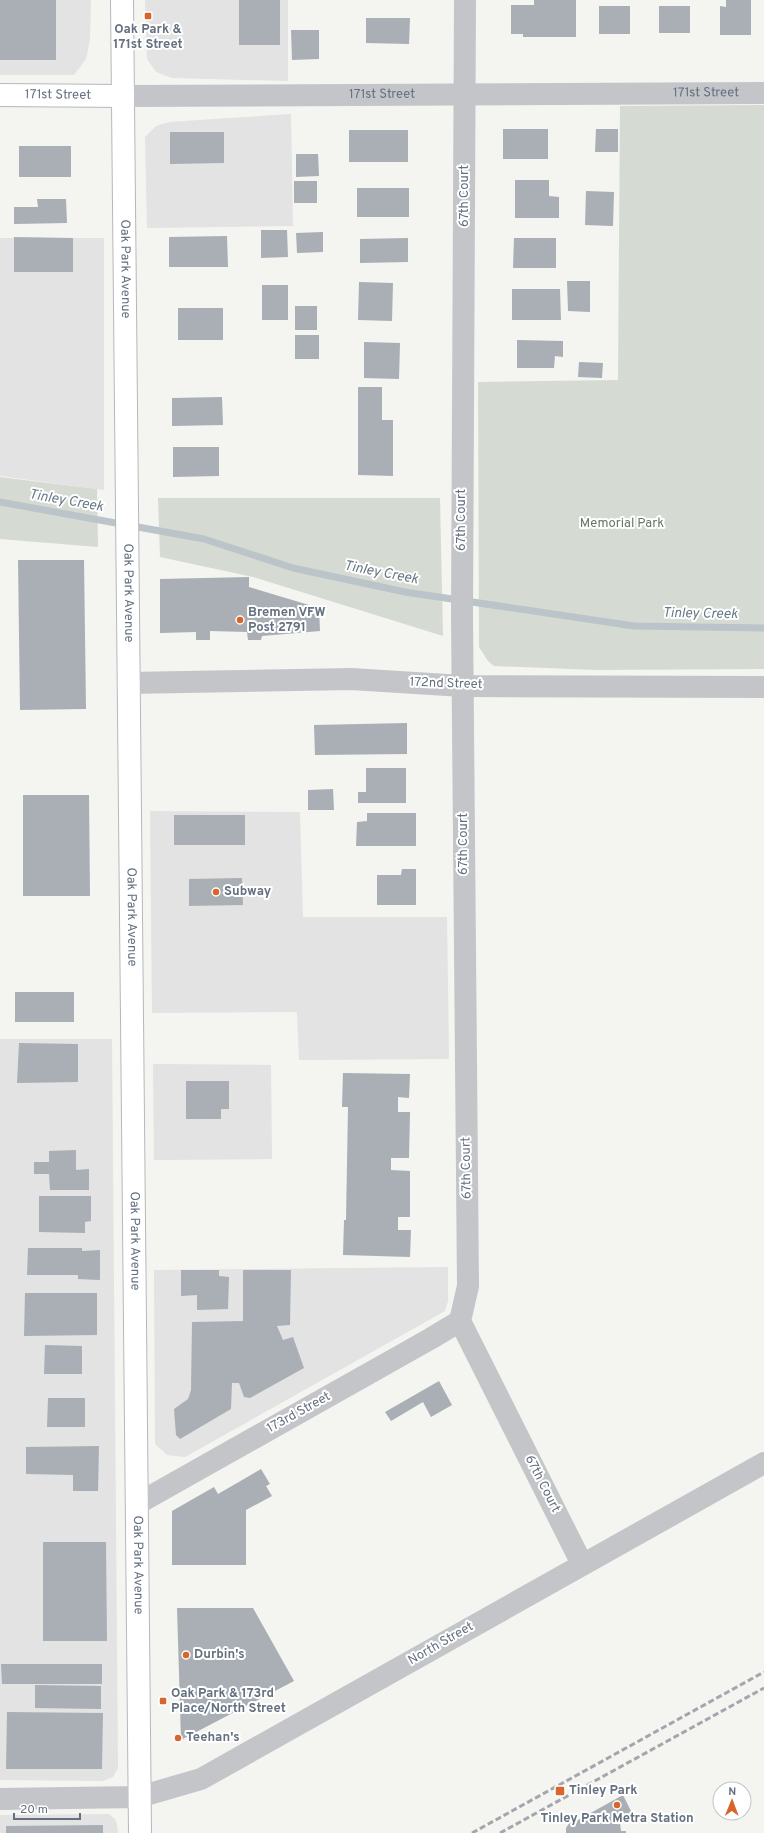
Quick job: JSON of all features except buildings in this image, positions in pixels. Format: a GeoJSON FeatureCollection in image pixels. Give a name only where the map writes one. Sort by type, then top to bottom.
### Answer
{"type":"FeatureCollection","features":[{"type":"Feature","properties":{"kind":"street","name":"Oak Park Avenue"},"geometry":{"type":"LineString","coordinates":[[122,0],[140,1833]]}},
{"type":"Feature","properties":{"kind":"street","name":"67th Court"},"geometry":{"type":"LineString","coordinates":[[465,0],[462,615],[468,1286],[460,1321],[582,1564]]}},
{"type":"Feature","properties":{"kind":"street","name":"171st Street"},"geometry":{"type":"LineString","coordinates":[[0,95],[122,96],[764,93]]}},
{"type":"Feature","properties":{"kind":"street","name":"172nd Street"},"geometry":{"type":"LineString","coordinates":[[128,683],[351,679],[463,686],[764,686]]}},
{"type":"Feature","properties":{"kind":"street","name":"173rd Street"},"geometry":{"type":"LineString","coordinates":[[137,1504],[460,1321]]}},
{"type":"Feature","properties":{"kind":"street","name":"North Street"},"geometry":{"type":"LineString","coordinates":[[0,1799],[140,1797],[201,1779],[764,1462]]}},
{"type":"Feature","properties":{"kind":"shaded area"},"geometry":{"type":"Polygon","coordinates":[[[0,0],[91,0],[90,40],[86,59],[74,75],[0,75],[0,0]]]}},
{"type":"Feature","properties":{"kind":"shaded area"},"geometry":{"type":"Polygon","coordinates":[[[145,0],[288,0],[288,81],[172,78],[156,72],[147,59],[145,0]]]}},
{"type":"Feature","properties":{"kind":"shaded area"},"geometry":{"type":"Polygon","coordinates":[[[291,114],[293,226],[147,228],[145,137],[156,126],[169,122],[291,114]]]}},
{"type":"Feature","properties":{"kind":"shaded area"},"geometry":{"type":"Polygon","coordinates":[[[0,238],[104,238],[104,490],[0,476],[0,238]]]}},
{"type":"Feature","properties":{"kind":"shaded area"},"geometry":{"type":"Polygon","coordinates":[[[150,811],[300,812],[303,917],[447,917],[449,1059],[299,1060],[297,1012],[152,1013],[150,811]]]}},
{"type":"Feature","properties":{"kind":"shaded area"},"geometry":{"type":"Polygon","coordinates":[[[0,1039],[112,1039],[118,1768],[113,1777],[103,1781],[0,1780],[0,1039]]]}},
{"type":"Feature","properties":{"kind":"shaded area"},"geometry":{"type":"Polygon","coordinates":[[[153,1064],[271,1065],[272,1159],[154,1160],[153,1064]]]}},
{"type":"Feature","properties":{"kind":"shaded area"},"geometry":{"type":"Polygon","coordinates":[[[448,1267],[448,1301],[445,1311],[185,1457],[167,1455],[155,1444],[154,1270],[448,1267]]]}},
{"type":"Feature","properties":{"kind":"shaded area"},"geometry":{"type":"Polygon","coordinates":[[[109,1814],[115,1819],[118,1833],[0,1833],[0,1815],[109,1814]]]}},
{"type":"Feature","properties":{"kind":"green space","name":"Memorial Park"},"geometry":{"type":"Polygon","coordinates":[[[764,105],[764,669],[595,670],[494,666],[488,661],[479,647],[478,382],[618,380],[620,106],[764,105]]]}},
{"type":"Feature","properties":{"kind":"green space"},"geometry":{"type":"Polygon","coordinates":[[[0,477],[97,489],[98,547],[0,539],[0,477]]]}},
{"type":"Feature","properties":{"kind":"green space"},"geometry":{"type":"Polygon","coordinates":[[[158,498],[440,498],[443,636],[253,577],[160,557],[158,498]]]}},
{"type":"Feature","properties":{"kind":"waterway","name":"Tinley Creek"},"geometry":{"type":"LineString","coordinates":[[0,502],[204,539],[293,568],[405,592],[634,626],[764,628]]}},
{"type":"Feature","properties":{"kind":"railway"},"geometry":{"type":"LineString","coordinates":[[472,1833],[764,1672]]}},
{"type":"Feature","properties":{"kind":"railway"},"geometry":{"type":"LineString","coordinates":[[500,1833],[764,1688]]}},
{"type":"Feature","properties":{"kind":"place","name":"Oak Park & 171st Street"},"geometry":{"type":"Point","coordinates":[148,16]}},
{"type":"Feature","properties":{"kind":"place","name":"Bremen VFW Post 2791"},"geometry":{"type":"Point","coordinates":[240,620]}},
{"type":"Feature","properties":{"kind":"place","name":"Subway"},"geometry":{"type":"Point","coordinates":[216,892]}},
{"type":"Feature","properties":{"kind":"place","name":"Durbin's"},"geometry":{"type":"Point","coordinates":[186,1655]}},
{"type":"Feature","properties":{"kind":"place","name":"Oak Park & 173rd Place/North Street"},"geometry":{"type":"Point","coordinates":[163,1701]}},
{"type":"Feature","properties":{"kind":"place","name":"Teehan's"},"geometry":{"type":"Point","coordinates":[178,1738]}},
{"type":"Feature","properties":{"kind":"place","name":"Tinley Park"},"geometry":{"type":"Point","coordinates":[560,1791]}},
{"type":"Feature","properties":{"kind":"place","name":"Tinley Park Metra Station"},"geometry":{"type":"Point","coordinates":[617,1805]}}]}
